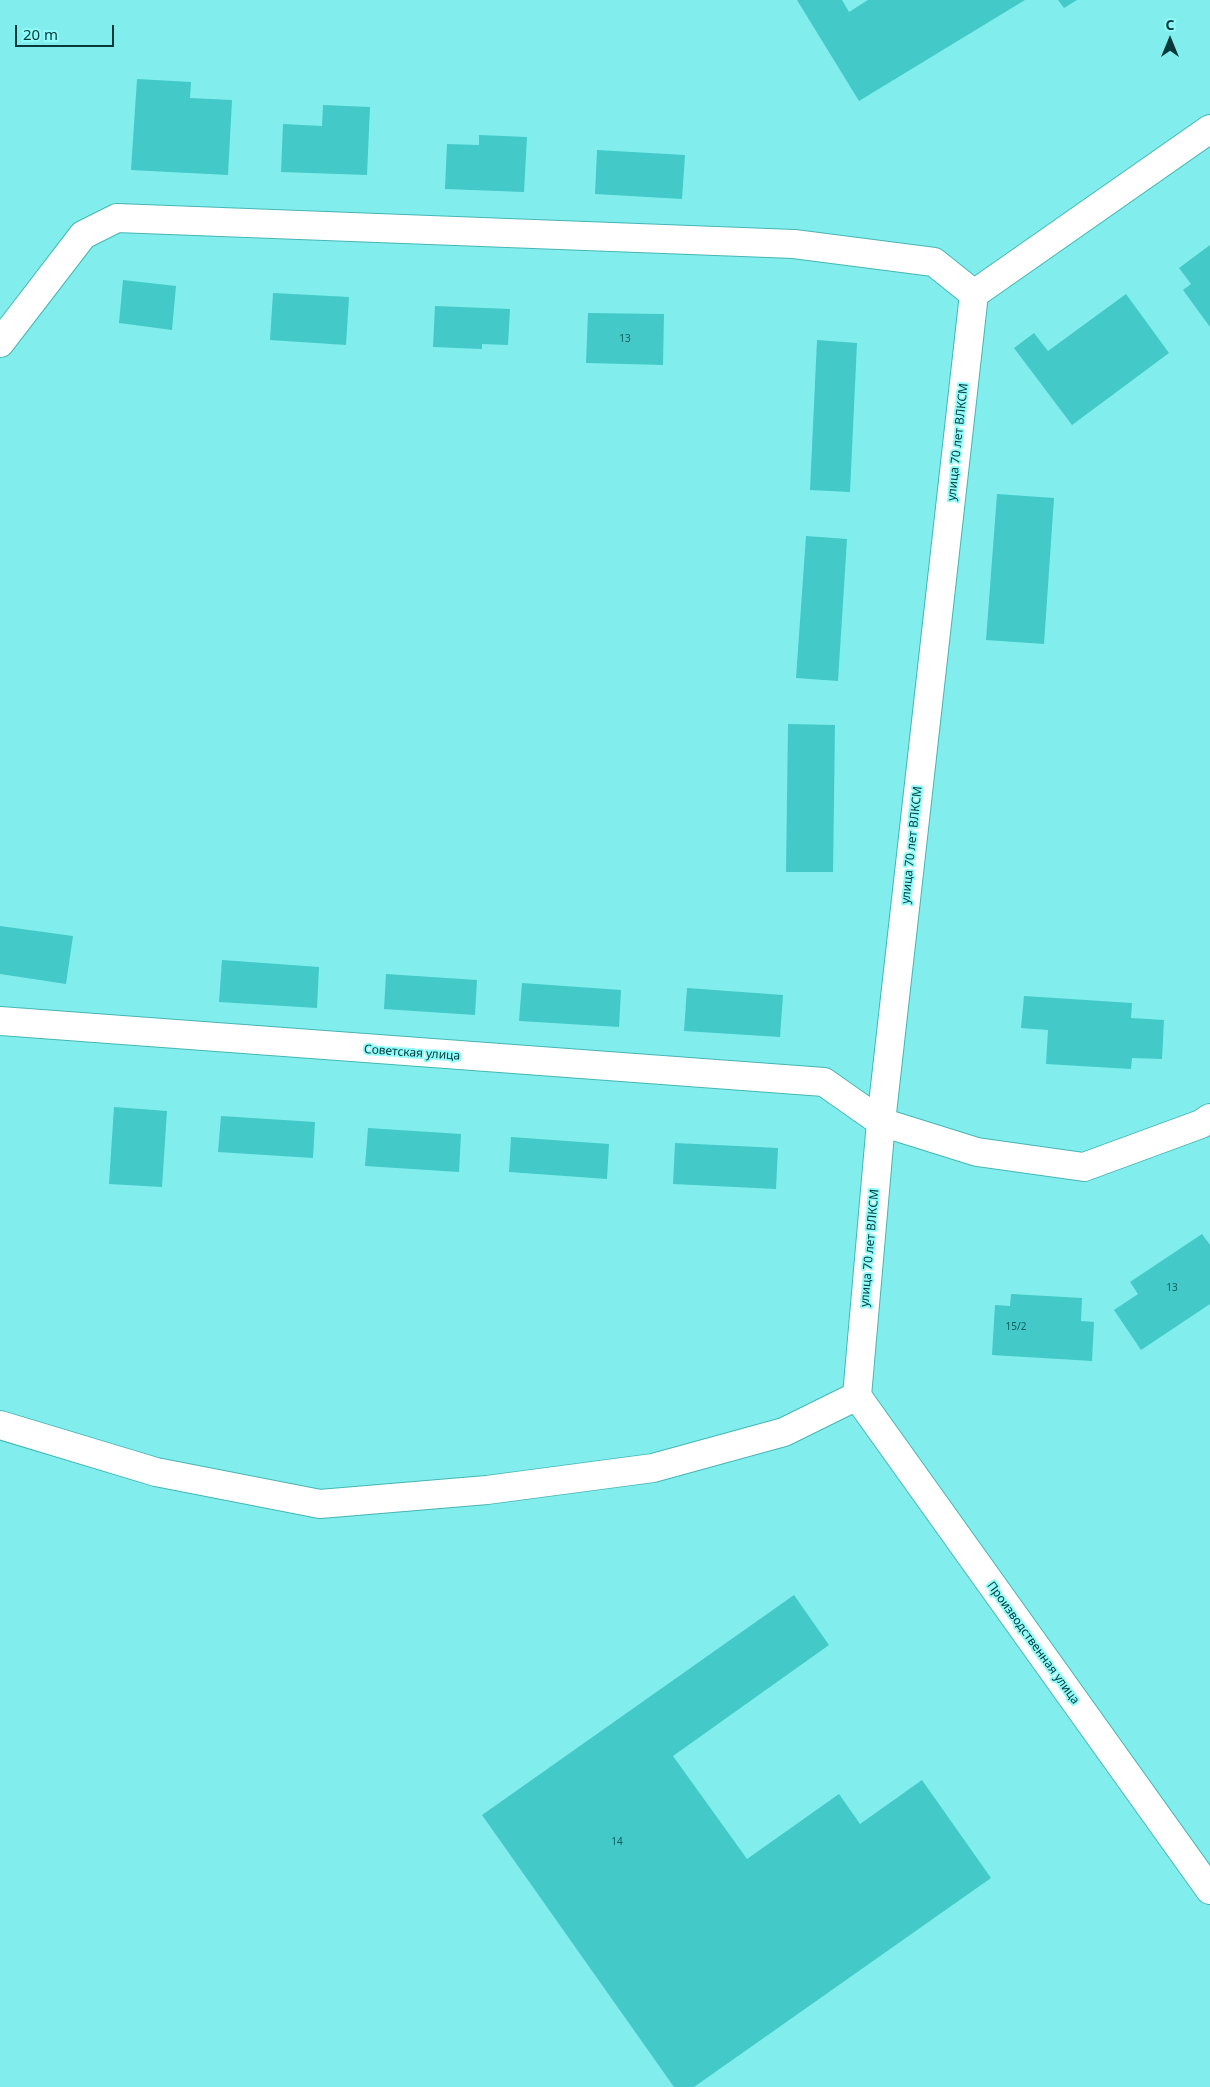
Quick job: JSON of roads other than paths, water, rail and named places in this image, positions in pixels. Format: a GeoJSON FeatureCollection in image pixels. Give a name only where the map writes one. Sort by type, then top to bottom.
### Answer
{"type":"FeatureCollection","features":[{"type":"Feature","properties":{"kind":"street"},"geometry":{"type":"LineString","coordinates":[[0,343],[83,235],[116,218],[794,244],[934,262],[974,294],[1210,129]]}},
{"type":"Feature","properties":{"kind":"street","name":"улица 70 лет ВЛКСМ"},"geometry":{"type":"LineString","coordinates":[[857,1396],[881,1122],[974,294]]}},
{"type":"Feature","properties":{"kind":"street","name":"Советская улица"},"geometry":{"type":"LineString","coordinates":[[0,1021],[824,1082],[881,1122]]}},
{"type":"Feature","properties":{"kind":"street"},"geometry":{"type":"LineString","coordinates":[[881,1122],[978,1152],[1084,1167],[1201,1124],[1210,1118]]}},
{"type":"Feature","properties":{"kind":"street"},"geometry":{"type":"LineString","coordinates":[[0,1425],[156,1472],[320,1504],[487,1490],[652,1468],[784,1432],[857,1396]]}},
{"type":"Feature","properties":{"kind":"street","name":"Производственная улица"},"geometry":{"type":"LineString","coordinates":[[857,1396],[1210,1890]]}}]}
